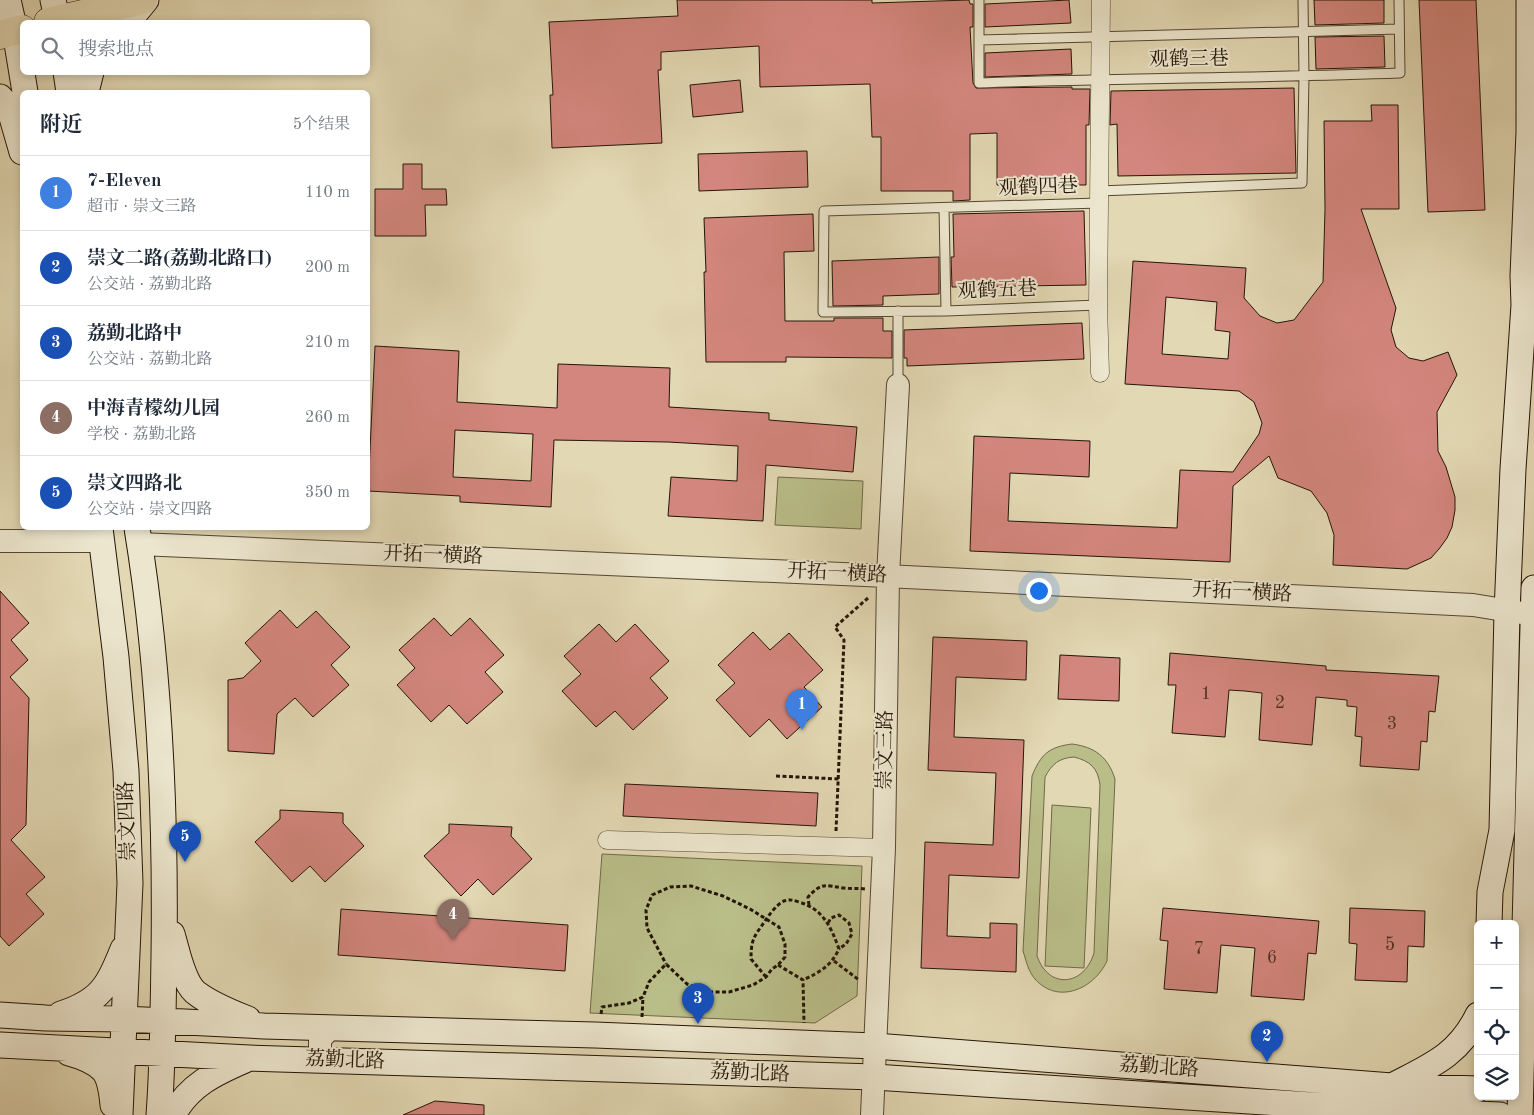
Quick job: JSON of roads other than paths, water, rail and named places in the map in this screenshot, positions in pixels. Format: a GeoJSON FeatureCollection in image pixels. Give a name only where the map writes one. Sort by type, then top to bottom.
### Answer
{"type":"FeatureCollection","features":[{"type":"Feature","properties":{"kind":"main road"},"geometry":{"type":"LineString","coordinates":[[8,0],[20,67]]}},
{"type":"Feature","properties":{"kind":"main road"},"geometry":{"type":"LineString","coordinates":[[54,16],[145,0]]}},
{"type":"Feature","properties":{"kind":"main road"},"geometry":{"type":"LineString","coordinates":[[130,20],[145,0]]}},
{"type":"Feature","properties":{"kind":"main road"},"geometry":{"type":"LineString","coordinates":[[1489,920],[1490,892],[1502,830],[1512,469],[1524,305],[1529,132],[1529,0]]}},
{"type":"Feature","properties":{"kind":"main road"},"geometry":{"type":"LineString","coordinates":[[22,75],[25,90]]}},
{"type":"Feature","properties":{"kind":"main road"},"geometry":{"type":"LineString","coordinates":[[66,75],[69,90]]}},
{"type":"Feature","properties":{"kind":"main road"},"geometry":{"type":"LineString","coordinates":[[87,90],[91,75]]}},
{"type":"Feature","properties":{"kind":"main road"},"geometry":{"type":"LineString","coordinates":[[0,97],[9,107],[20,145]]}},
{"type":"Feature","properties":{"kind":"main road","name":"崇文四路"},"geometry":{"type":"LineString","coordinates":[[101,534],[116,657],[126,771],[130,883],[120,1115]]}},
{"type":"Feature","properties":{"kind":"main road","name":"崇文四路"},"geometry":{"type":"LineString","coordinates":[[138,536],[151,636],[160,754],[165,909],[159,1115]]}},
{"type":"Feature","properties":{"kind":"main road"},"geometry":{"type":"LineString","coordinates":[[1520,1115],[1523,1091],[1525,900],[1534,588]]}},
{"type":"Feature","properties":{"kind":"main road"},"geometry":{"type":"LineString","coordinates":[[130,883],[143,895],[156,894],[164,882]]}},
{"type":"Feature","properties":{"kind":"main road"},"geometry":{"type":"LineString","coordinates":[[1490,892],[1502,910],[1515,910],[1525,900]]}},
{"type":"Feature","properties":{"kind":"main road"},"geometry":{"type":"LineString","coordinates":[[1525,900],[1534,1014]]}},
{"type":"Feature","properties":{"kind":"main road"},"geometry":{"type":"LineString","coordinates":[[165,909],[183,972],[194,991],[217,1006],[264,1026]]}},
{"type":"Feature","properties":{"kind":"main road"},"geometry":{"type":"LineString","coordinates":[[46,1018],[86,1005],[103,990],[114,970],[128,935]]}},
{"type":"Feature","properties":{"kind":"main road","name":"荔勤北路"},"geometry":{"type":"LineString","coordinates":[[0,1015],[264,1026],[586,1035],[875,1046],[1392,1086],[1484,1106]]}},
{"type":"Feature","properties":{"kind":"main road"},"geometry":{"type":"LineString","coordinates":[[1392,1086],[1438,1062],[1455,1049],[1468,1034],[1474,1023]]}},
{"type":"Feature","properties":{"kind":"main road","name":"荔勤北路"},"geometry":{"type":"LineString","coordinates":[[0,1045],[328,1061],[874,1077],[1409,1113],[1484,1106]]}},
{"type":"Feature","properties":{"kind":"main road"},"geometry":{"type":"LineString","coordinates":[[45,1046],[78,1056],[104,1071],[112,1093],[114,1115]]}},
{"type":"Feature","properties":{"kind":"main road"},"geometry":{"type":"LineString","coordinates":[[173,1115],[196,1085],[221,1070],[249,1058]]}},
{"type":"Feature","properties":{"kind":"street"},"geometry":{"type":"LineString","coordinates":[[1100,0],[1098,305],[1100,373]]}},
{"type":"Feature","properties":{"kind":"street","name":"崇文三路"},"geometry":{"type":"LineString","coordinates":[[872,1115],[884,848],[888,576],[898,385]]}},
{"type":"Feature","properties":{"kind":"street"},"geometry":{"type":"LineString","coordinates":[[0,541],[101,534]]}},
{"type":"Feature","properties":{"kind":"street","name":"开拓一横路"},"geometry":{"type":"LineString","coordinates":[[138,536],[1473,605],[1534,615]]}},
{"type":"Feature","properties":{"kind":"street"},"geometry":{"type":"LineString","coordinates":[[607,840],[884,848]]}},
{"type":"Feature","properties":{"kind":"street"},"geometry":{"type":"LineString","coordinates":[[328,1061],[320,1051],[320,1039],[332,1028]]}},
{"type":"Feature","properties":{"kind":"lane"},"geometry":{"type":"LineString","coordinates":[[979,0],[979,40],[1399,28],[1399,0]]}},
{"type":"Feature","properties":{"kind":"lane"},"geometry":{"type":"LineString","coordinates":[[1303,0],[1304,77]]}},
{"type":"Feature","properties":{"kind":"lane","name":"观鹤三巷"},"geometry":{"type":"LineString","coordinates":[[979,40],[979,83],[1100,79],[1304,77],[1400,73],[1399,28]]}},
{"type":"Feature","properties":{"kind":"lane","name":"观鹤四巷"},"geometry":{"type":"LineString","coordinates":[[824,211],[944,208],[1302,183],[1304,77]]}},
{"type":"Feature","properties":{"kind":"lane"},"geometry":{"type":"LineString","coordinates":[[944,208],[946,311]]}},
{"type":"Feature","properties":{"kind":"lane","name":"观鹤五巷"},"geometry":{"type":"LineString","coordinates":[[824,211],[822,312],[946,311],[1098,305]]}},
{"type":"Feature","properties":{"kind":"lane"},"geometry":{"type":"LineString","coordinates":[[898,311],[898,385]]}},
{"type":"Feature","properties":{"kind":"place","name":"7-Eleven"},"geometry":{"type":"Point","coordinates":[802,730]}},
{"type":"Feature","properties":{"kind":"place","name":"崇文四路北"},"geometry":{"type":"Point","coordinates":[185,862]}},
{"type":"Feature","properties":{"kind":"place","name":"中海青檬幼儿园"},"geometry":{"type":"Point","coordinates":[453,940]}},
{"type":"Feature","properties":{"kind":"place","name":"荔勤北路中"},"geometry":{"type":"Point","coordinates":[698,1024]}},
{"type":"Feature","properties":{"kind":"place","name":"崇文二路(荔勤北路口)"},"geometry":{"type":"Point","coordinates":[1267,1062]}}]}
